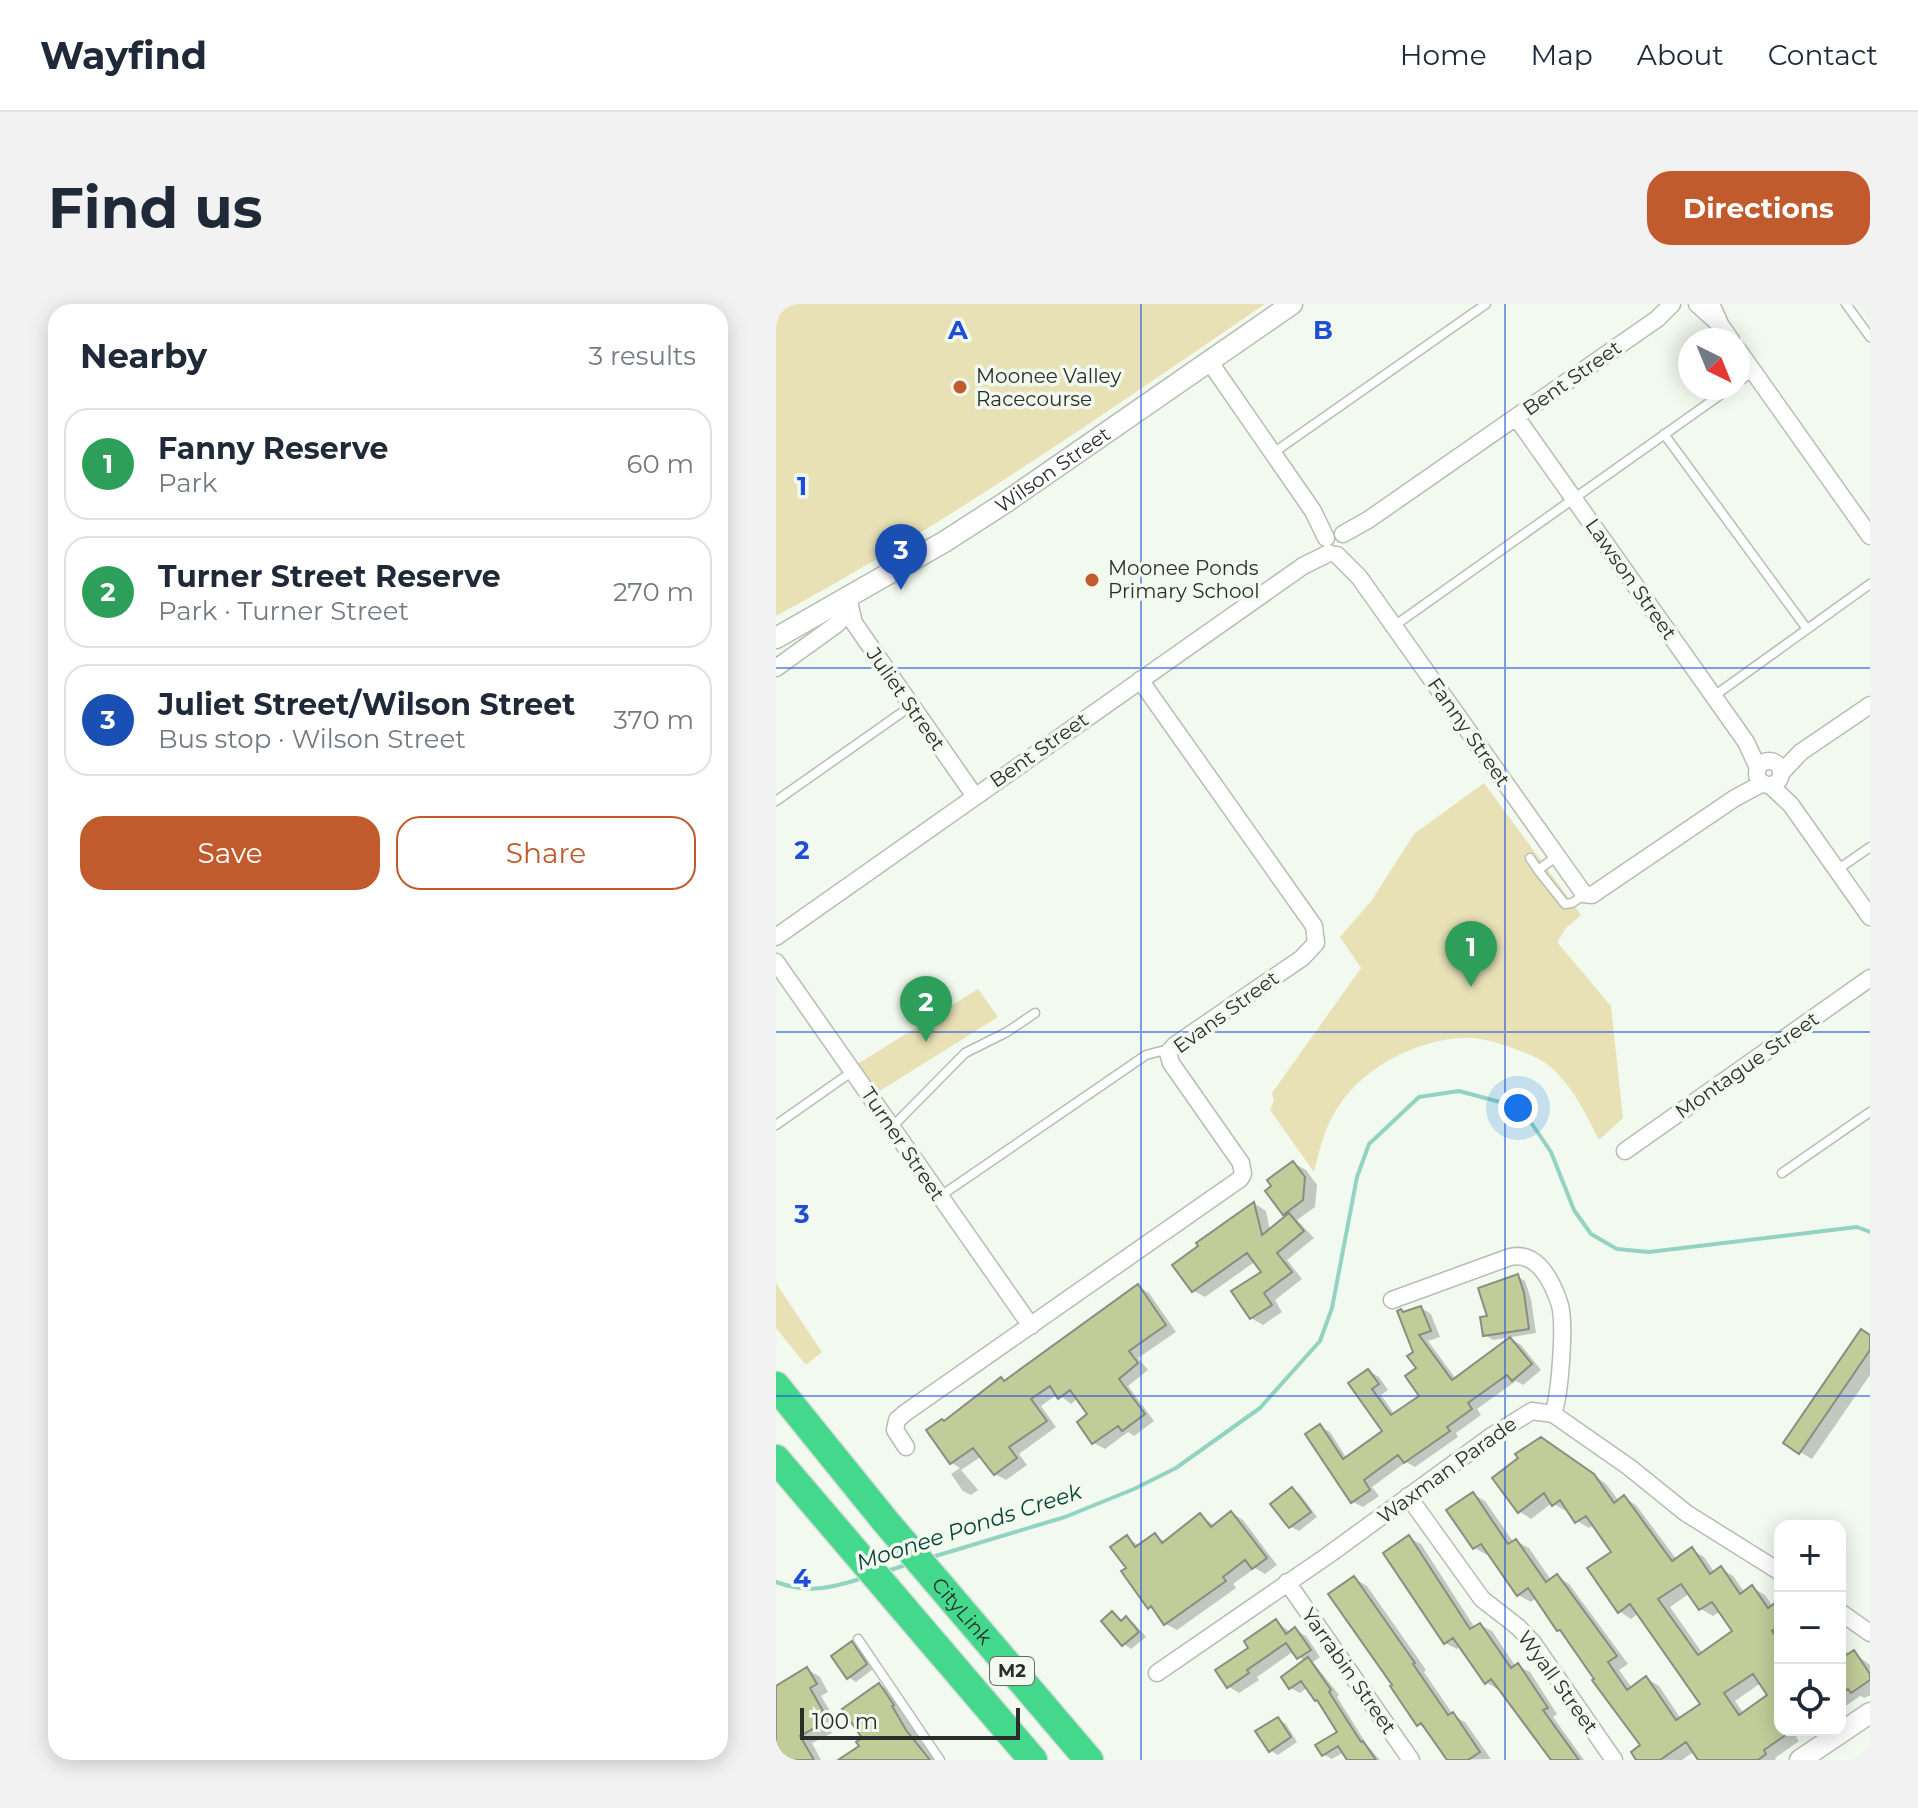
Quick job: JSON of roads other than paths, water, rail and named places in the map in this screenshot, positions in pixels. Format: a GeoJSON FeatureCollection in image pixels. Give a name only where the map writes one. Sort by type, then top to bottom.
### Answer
{"type":"FeatureCollection","features":[{"type":"Feature","properties":{"kind":"highway","name":"CityLink"},"geometry":{"type":"LineString","coordinates":[[776,1386],[935,1581],[1089,1760]]}},
{"type":"Feature","properties":{"kind":"highway","name":"M2"},"geometry":{"type":"LineString","coordinates":[[776,1459],[1033,1760]]}},
{"type":"Feature","properties":{"kind":"street","name":"Wilson Street"},"geometry":{"type":"LineString","coordinates":[[776,668],[837,624],[849,603],[1006,502],[1292,304]]}},
{"type":"Feature","properties":{"kind":"street","name":"Bent Street"},"geometry":{"type":"LineString","coordinates":[[776,937],[974,795],[1657,319],[1672,304]]}},
{"type":"Feature","properties":{"kind":"street","name":"Bent Street"},"geometry":{"type":"LineString","coordinates":[[1657,319],[1690,304]]}},
{"type":"Feature","properties":{"kind":"street"},"geometry":{"type":"LineString","coordinates":[[1697,304],[1721,328]]}},
{"type":"Feature","properties":{"kind":"street"},"geometry":{"type":"LineString","coordinates":[[1711,304],[1723,328]]}},
{"type":"Feature","properties":{"kind":"street","name":"Fanny Street"},"geometry":{"type":"LineString","coordinates":[[1209,361],[1582,891]]}},
{"type":"Feature","properties":{"kind":"street"},"geometry":{"type":"LineString","coordinates":[[1750,368],[1870,536]]}},
{"type":"Feature","properties":{"kind":"street","name":"Lawson Street"},"geometry":{"type":"LineString","coordinates":[[1516,417],[1870,917]]}},
{"type":"Feature","properties":{"kind":"street"},"geometry":{"type":"LineString","coordinates":[[776,638],[849,603]]}},
{"type":"Feature","properties":{"kind":"street","name":"Juliet Street"},"geometry":{"type":"LineString","coordinates":[[849,603],[854,623],[974,795]]}},
{"type":"Feature","properties":{"kind":"street","name":"Evans Street"},"geometry":{"type":"LineString","coordinates":[[906,1447],[895,1430],[897,1420],[1240,1179],[1243,1174],[1241,1163],[1171,1063],[1168,1058],[1170,1049],[1302,958],[1316,943],[1314,926],[1140,680]]}},
{"type":"Feature","properties":{"kind":"street"},"geometry":{"type":"LineString","coordinates":[[1582,891],[1592,895],[1870,705]]}},
{"type":"Feature","properties":{"kind":"street","name":"Turner Street"},"geometry":{"type":"LineString","coordinates":[[776,962],[1031,1326]]}},
{"type":"Feature","properties":{"kind":"street","name":"Montague Street"},"geometry":{"type":"LineString","coordinates":[[1625,1151],[1870,979]]}},
{"type":"Feature","properties":{"kind":"street"},"geometry":{"type":"LineString","coordinates":[[1392,1300],[1510,1257],[1523,1255],[1535,1261],[1560,1304],[1560,1383],[1553,1414],[1629,1467],[1686,1513],[1774,1568]]}},
{"type":"Feature","properties":{"kind":"street","name":"Waxman Parade"},"geometry":{"type":"LineString","coordinates":[[1157,1673],[1521,1416],[1540,1410],[1553,1414]]}},
{"type":"Feature","properties":{"kind":"street","name":"Wyall Street"},"geometry":{"type":"LineString","coordinates":[[1408,1496],[1482,1599],[1533,1643],[1614,1760]]}},
{"type":"Feature","properties":{"kind":"street","name":"Yarrabin Street"},"geometry":{"type":"LineString","coordinates":[[1287,1582],[1411,1760]]}},
{"type":"Feature","properties":{"kind":"street"},"geometry":{"type":"LineString","coordinates":[[1846,1616],[1870,1633]]}},
{"type":"Feature","properties":{"kind":"street"},"geometry":{"type":"LineString","coordinates":[[1800,1760],[1870,1713]]}},
{"type":"Feature","properties":{"kind":"lane"},"geometry":{"type":"LineString","coordinates":[[1273,453],[1486,304]]}},
{"type":"Feature","properties":{"kind":"lane"},"geometry":{"type":"LineString","coordinates":[[1846,304],[1870,337]]}},
{"type":"Feature","properties":{"kind":"lane"},"geometry":{"type":"LineString","coordinates":[[1394,626],[1713,400]]}},
{"type":"Feature","properties":{"kind":"lane"},"geometry":{"type":"LineString","coordinates":[[1664,434],[1807,629]]}},
{"type":"Feature","properties":{"kind":"lane"},"geometry":{"type":"LineString","coordinates":[[1713,696],[1870,584]]}},
{"type":"Feature","properties":{"kind":"lane"},"geometry":{"type":"LineString","coordinates":[[776,801],[911,706]]}},
{"type":"Feature","properties":{"kind":"lane"},"geometry":{"type":"LineString","coordinates":[[1837,870],[1870,847]]}},
{"type":"Feature","properties":{"kind":"lane"},"geometry":{"type":"LineString","coordinates":[[1538,870],[1557,856]]}},
{"type":"Feature","properties":{"kind":"lane"},"geometry":{"type":"LineString","coordinates":[[1530,858],[1565,904],[1572,903],[1582,891]]}},
{"type":"Feature","properties":{"kind":"lane"},"geometry":{"type":"LineString","coordinates":[[892,1127],[965,1053],[1007,1032],[1035,1013]]}},
{"type":"Feature","properties":{"kind":"lane"},"geometry":{"type":"LineString","coordinates":[[939,1197],[1146,1055],[1170,1049]]}},
{"type":"Feature","properties":{"kind":"lane"},"geometry":{"type":"LineString","coordinates":[[776,1125],[853,1071]]}},
{"type":"Feature","properties":{"kind":"lane"},"geometry":{"type":"LineString","coordinates":[[1782,1173],[1870,1112]]}},
{"type":"Feature","properties":{"kind":"lane"},"geometry":{"type":"LineString","coordinates":[[858,1639],[940,1760]]}},
{"type":"Feature","properties":{"kind":"waterway","name":"Moonee Ponds Creek"},"geometry":{"type":"LineString","coordinates":[[929,1558],[1065,1517],[1134,1489],[1176,1468],[1260,1408],[1320,1341],[1332,1308],[1357,1177],[1369,1144],[1419,1097],[1459,1091],[1500,1102],[1532,1124],[1551,1152],[1574,1210],[1591,1234],[1617,1249],[1649,1252],[1857,1227],[1870,1232]]}},
{"type":"Feature","properties":{"kind":"waterway","name":"Moonee Ponds Creek"},"geometry":{"type":"LineString","coordinates":[[887,1571],[909,1564]]}},
{"type":"Feature","properties":{"kind":"waterway","name":"Moonee Ponds Creek"},"geometry":{"type":"LineString","coordinates":[[776,1582],[799,1588],[820,1588],[863,1578]]}},
{"type":"Feature","properties":{"kind":"place","name":"Moonee Valley Racecourse"},"geometry":{"type":"Point","coordinates":[960,387]}},
{"type":"Feature","properties":{"kind":"place","name":"Moonee Ponds Primary School"},"geometry":{"type":"Point","coordinates":[1092,580]}},
{"type":"Feature","properties":{"kind":"place","name":"Juliet Street/Wilson Street"},"geometry":{"type":"Point","coordinates":[901,590]}},
{"type":"Feature","properties":{"kind":"place","name":"Fanny Reserve"},"geometry":{"type":"Point","coordinates":[1471,987]}},
{"type":"Feature","properties":{"kind":"place","name":"Turner Street Reserve"},"geometry":{"type":"Point","coordinates":[926,1042]}}]}
